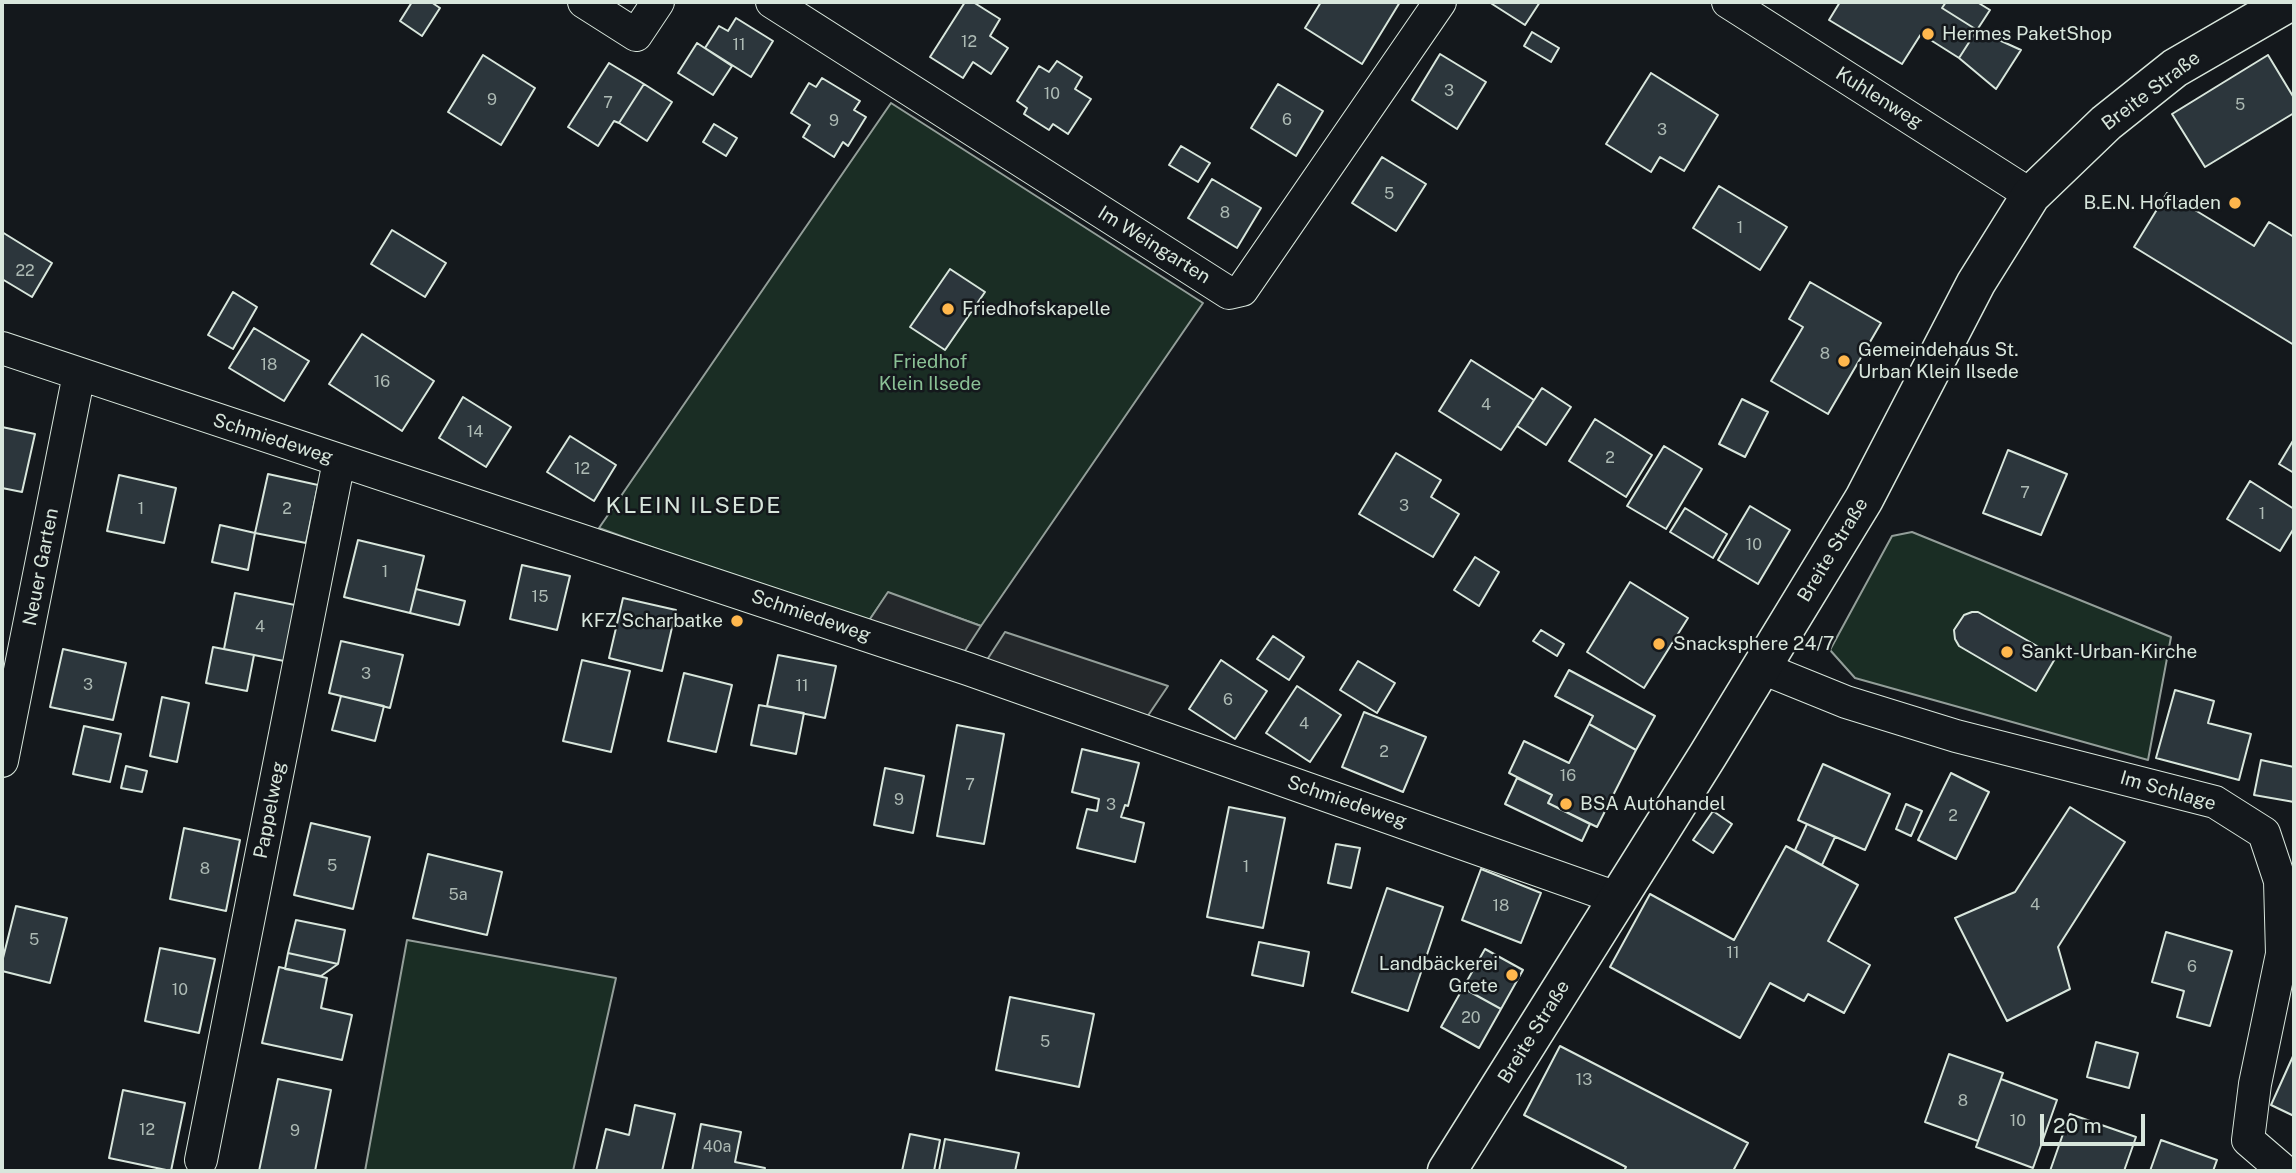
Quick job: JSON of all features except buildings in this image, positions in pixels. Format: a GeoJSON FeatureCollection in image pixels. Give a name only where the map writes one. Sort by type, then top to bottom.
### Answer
{"type":"FeatureCollection","features":[{"type":"Feature","properties":{"kind":"main road","name":"Breite Straße"},"geometry":{"type":"LineString","coordinates":[[1447,1171],[1762,668],[1864,499],[1976,283],[2031,195],[2106,123],[2175,68],[2289,2]]}},
{"type":"Feature","properties":{"kind":"street"},"geometry":{"type":"LineString","coordinates":[[584,2],[636,35],[658,2]]}},
{"type":"Feature","properties":{"kind":"street","name":"Im Weingarten"},"geometry":{"type":"LineString","coordinates":[[772,2],[1229,293],[1242,290],[1440,2]]}},
{"type":"Feature","properties":{"kind":"street","name":"Kuhlenweg"},"geometry":{"type":"LineString","coordinates":[[1728,2],[2031,195]]}},
{"type":"Feature","properties":{"kind":"street","name":"Schmiedeweg"},"geometry":{"type":"LineString","coordinates":[[2,348],[1029,690],[1617,898]]}},
{"type":"Feature","properties":{"kind":"street","name":"Neuer Garten"},"geometry":{"type":"LineString","coordinates":[[2,761],[79,374]]}},
{"type":"Feature","properties":{"kind":"street","name":"Pappelweg"},"geometry":{"type":"LineString","coordinates":[[201,1160],[339,461]]}},
{"type":"Feature","properties":{"kind":"street","name":"Im Schlage"},"geometry":{"type":"LineString","coordinates":[[1762,668],[1846,702],[1956,736],[2216,802],[2264,832],[2280,881],[2282,954],[2255,1084],[2248,1140],[2284,1171]]}},
{"type":"Feature","properties":{"kind":"green space","name":"Friedhof Klein Ilsede"},"geometry":{"type":"Polygon","coordinates":[[[891,103],[1203,303],[981,626],[888,593],[866,625],[599,528],[891,103]]]}},
{"type":"Feature","properties":{"kind":"green space"},"geometry":{"type":"Polygon","coordinates":[[[1912,532],[2171,637],[2148,760],[1855,678],[1830,650],[1892,536],[1912,532]]]}},
{"type":"Feature","properties":{"kind":"green space"},"geometry":{"type":"Polygon","coordinates":[[[407,940],[616,978],[573,1171],[365,1171],[407,940]]]}},
{"type":"Feature","properties":{"kind":"shaded area"},"geometry":{"type":"Polygon","coordinates":[[[888,592],[981,626],[961,657],[866,625],[888,592]]]}},
{"type":"Feature","properties":{"kind":"shaded area"},"geometry":{"type":"Polygon","coordinates":[[[1005,632],[1168,686],[1143,723],[983,666],[1005,632]]]}},
{"type":"Feature","properties":{"kind":"place","name":"Hermes PaketShop"},"geometry":{"type":"Point","coordinates":[1928,34]}},
{"type":"Feature","properties":{"kind":"place","name":"B.E.N. Hofladen"},"geometry":{"type":"Point","coordinates":[2235,203]}},
{"type":"Feature","properties":{"kind":"place","name":"Friedhofskapelle"},"geometry":{"type":"Point","coordinates":[948,309]}},
{"type":"Feature","properties":{"kind":"place","name":"Gemeindehaus St. Urban Klein Ilsede"},"geometry":{"type":"Point","coordinates":[1844,361]}},
{"type":"Feature","properties":{"kind":"place","name":"KFZ Scharbatke"},"geometry":{"type":"Point","coordinates":[737,621]}},
{"type":"Feature","properties":{"kind":"place","name":"Snacksphere 24/7"},"geometry":{"type":"Point","coordinates":[1659,644]}},
{"type":"Feature","properties":{"kind":"place","name":"Sankt-Urban-Kirche"},"geometry":{"type":"Point","coordinates":[2007,652]}},
{"type":"Feature","properties":{"kind":"place","name":"BSA Autohandel"},"geometry":{"type":"Point","coordinates":[1566,804]}},
{"type":"Feature","properties":{"kind":"place","name":"Landbäckerei Grete"},"geometry":{"type":"Point","coordinates":[1512,975]}},
{"type":"Feature","properties":{"kind":"district","name":"KLEIN ILSEDE"},"geometry":{"type":"Point","coordinates":[694,506]}}]}
